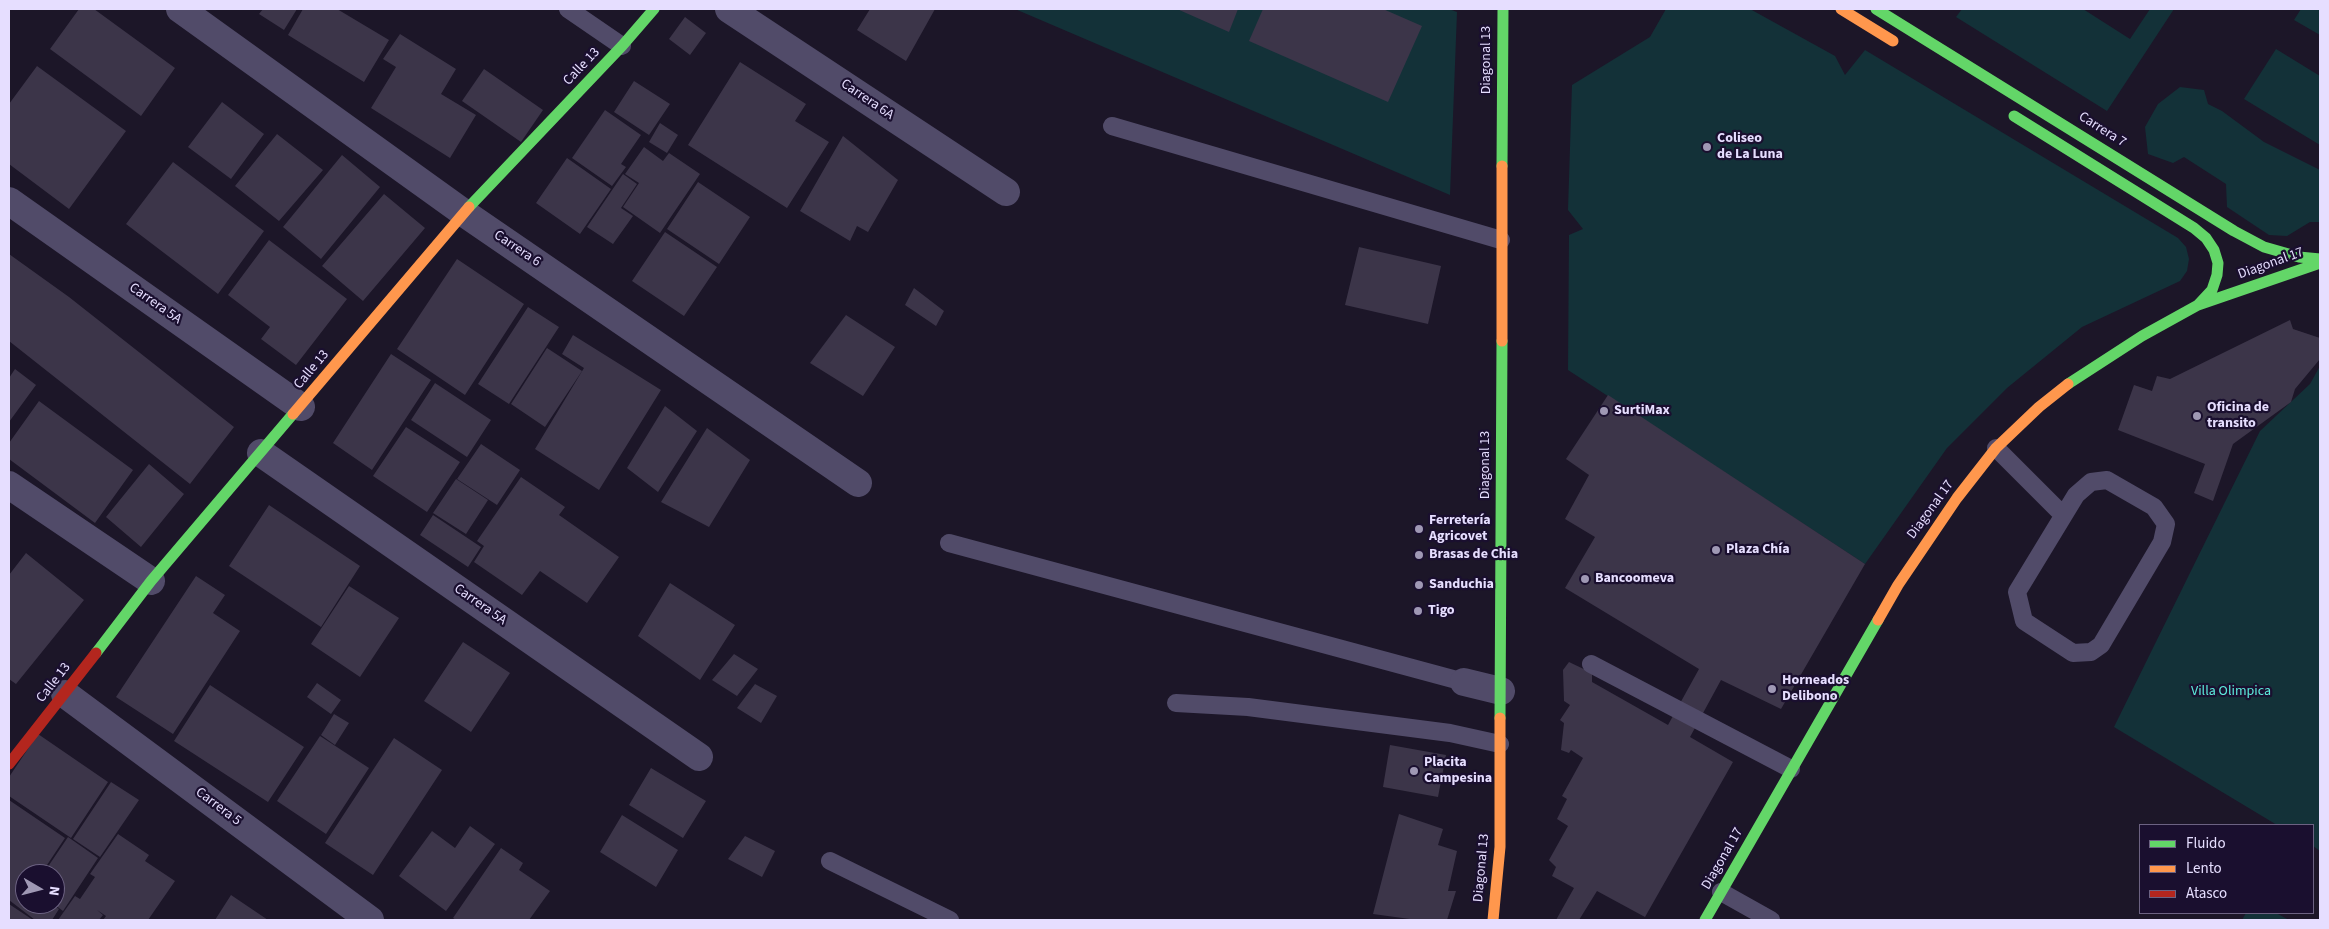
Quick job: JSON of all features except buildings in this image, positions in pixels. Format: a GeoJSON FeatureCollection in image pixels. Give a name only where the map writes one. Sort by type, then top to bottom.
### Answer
{"type":"FeatureCollection","features":[{"type":"Feature","properties":{"kind":"street","name":"Carrera 6"},"geometry":{"type":"LineString","coordinates":[[180,9],[464,213],[858,483]]}},
{"type":"Feature","properties":{"kind":"street","name":"Calle 13"},"geometry":{"type":"LineString","coordinates":[[9,764],[151,581],[301,407],[464,213],[622,46],[654,9]]}},
{"type":"Feature","properties":{"kind":"street","name":"Carrera 6A"},"geometry":{"type":"LineString","coordinates":[[729,9],[1006,192]]}},
{"type":"Feature","properties":{"kind":"street","name":"Diagonal 13"},"geometry":{"type":"LineString","coordinates":[[1495,918],[1500,847],[1502,9]]}},
{"type":"Feature","properties":{"kind":"street"},"geometry":{"type":"LineString","coordinates":[[1841,9],[1900,45]]}},
{"type":"Feature","properties":{"kind":"street","name":"Carrera 7"},"geometry":{"type":"LineString","coordinates":[[1876,9],[2234,231],[2264,247],[2299,257],[2320,259]]}},
{"type":"Feature","properties":{"kind":"street"},"geometry":{"type":"LineString","coordinates":[[2001,108],[2194,228],[2206,238],[2214,250],[2218,263],[2217,275],[2212,290],[2198,305]]}},
{"type":"Feature","properties":{"kind":"street","name":"Carrera 5A"},"geometry":{"type":"LineString","coordinates":[[9,201],[301,407]]}},
{"type":"Feature","properties":{"kind":"street","name":"Diagonal 17"},"geometry":{"type":"LineString","coordinates":[[1705,920],[1898,585],[1935,528],[1996,448],[2076,377],[2142,336],[2198,305],[2320,262]]}},
{"type":"Feature","properties":{"kind":"street","name":"Carrera 5A"},"geometry":{"type":"LineString","coordinates":[[261,453],[699,756]]}},
{"type":"Feature","properties":{"kind":"street"},"geometry":{"type":"LineString","coordinates":[[9,485],[151,581]]}},
{"type":"Feature","properties":{"kind":"street"},"geometry":{"type":"LineString","coordinates":[[1464,682],[1501,691]]}},
{"type":"Feature","properties":{"kind":"street","name":"Carrera 5"},"geometry":{"type":"LineString","coordinates":[[65,694],[370,920]]}},
{"type":"Feature","properties":{"kind":"lane"},"geometry":{"type":"LineString","coordinates":[[568,9],[622,46]]}},
{"type":"Feature","properties":{"kind":"lane"},"geometry":{"type":"LineString","coordinates":[[1112,126],[1501,240]]}},
{"type":"Feature","properties":{"kind":"lane"},"geometry":{"type":"LineString","coordinates":[[1996,448],[2063,515]]}},
{"type":"Feature","properties":{"kind":"lane"},"geometry":{"type":"LineString","coordinates":[[2106,480],[2154,507],[2166,524],[2162,542],[2148,566],[2101,645],[2091,652],[2073,653],[2024,621],[2017,592],[2063,515],[2076,495],[2091,482],[2106,480]]}},
{"type":"Feature","properties":{"kind":"lane"},"geometry":{"type":"LineString","coordinates":[[949,544],[1464,682]]}},
{"type":"Feature","properties":{"kind":"lane"},"geometry":{"type":"LineString","coordinates":[[1591,664],[1791,769]]}},
{"type":"Feature","properties":{"kind":"lane"},"geometry":{"type":"LineString","coordinates":[[1176,703],[1248,707],[1450,733],[1500,744]]}},
{"type":"Feature","properties":{"kind":"lane"},"geometry":{"type":"LineString","coordinates":[[830,861],[950,920]]}},
{"type":"Feature","properties":{"kind":"lane"},"geometry":{"type":"LineString","coordinates":[[1721,892],[1771,920]]}},
{"type":"Feature","properties":{"kind":"green space"},"geometry":{"type":"Polygon","coordinates":[[[1015,9],[1449,9],[1457,12],[1450,195],[1015,9]]]}},
{"type":"Feature","properties":{"kind":"green space"},"geometry":{"type":"Polygon","coordinates":[[[1666,9],[1750,9],[1835,56],[1845,75],[1865,50],[2178,238],[2186,247],[2189,259],[2187,271],[2180,281],[2082,327],[2007,388],[1947,448],[1865,564],[1568,370],[1569,235],[1583,229],[1568,210],[1572,85],[1650,37],[1666,9]]]}},
{"type":"Feature","properties":{"kind":"green space"},"geometry":{"type":"Polygon","coordinates":[[[1962,9],[2083,9],[2130,39],[2150,9],[2174,9],[2107,111],[1956,17],[1962,9]]]}},
{"type":"Feature","properties":{"kind":"green space"},"geometry":{"type":"Polygon","coordinates":[[[2301,9],[2320,9],[2320,35],[2294,20],[2301,9]]]}},
{"type":"Feature","properties":{"kind":"green space"},"geometry":{"type":"Polygon","coordinates":[[[2276,49],[2320,76],[2320,145],[2244,99],[2276,49]]]}},
{"type":"Feature","properties":{"kind":"green space"},"geometry":{"type":"Polygon","coordinates":[[[2180,87],[2204,90],[2208,104],[2222,111],[2264,142],[2320,170],[2320,222],[2310,222],[2287,236],[2269,235],[2227,207],[2226,184],[2184,157],[2173,163],[2148,154],[2145,127],[2158,104],[2180,87]]]}},
{"type":"Feature","properties":{"kind":"green space","name":"Villa Olimpica"},"geometry":{"type":"Polygon","coordinates":[[[2320,366],[2320,851],[2314,847],[2314,824],[2275,824],[2114,727],[2260,431],[2310,384],[2320,366]]]}},
{"type":"Feature","properties":{"kind":"green space"},"geometry":{"type":"Polygon","coordinates":[[[2245,914],[2278,914],[2289,920],[2242,920],[2245,914]]]}},
{"type":"Feature","properties":{"kind":"traffic: fast"},"geometry":{"type":"LineString","coordinates":[[469,207],[622,46],[654,9]]}},
{"type":"Feature","properties":{"kind":"traffic: fast"},"geometry":{"type":"LineString","coordinates":[[1502,166],[1503,9]]}},
{"type":"Feature","properties":{"kind":"traffic: fast"},"geometry":{"type":"LineString","coordinates":[[1876,9],[2234,231],[2264,247],[2299,257],[2320,259]]}},
{"type":"Feature","properties":{"kind":"traffic: fast"},"geometry":{"type":"LineString","coordinates":[[2014,116],[2194,228],[2206,238],[2214,250],[2218,263],[2217,275],[2212,290],[2198,305]]}},
{"type":"Feature","properties":{"kind":"traffic: fast"},"geometry":{"type":"LineString","coordinates":[[2068,384],[2142,336],[2198,305],[2320,263]]}},
{"type":"Feature","properties":{"kind":"traffic: fast"},"geometry":{"type":"LineString","coordinates":[[1500,718],[1502,341]]}},
{"type":"Feature","properties":{"kind":"traffic: fast"},"geometry":{"type":"LineString","coordinates":[[96,653],[151,581],[293,414]]}},
{"type":"Feature","properties":{"kind":"traffic: fast"},"geometry":{"type":"LineString","coordinates":[[1705,920],[1878,620]]}},
{"type":"Feature","properties":{"kind":"traffic: slow"},"geometry":{"type":"LineString","coordinates":[[1841,9],[1893,41]]}},
{"type":"Feature","properties":{"kind":"traffic: slow"},"geometry":{"type":"LineString","coordinates":[[1502,166],[1502,341]]}},
{"type":"Feature","properties":{"kind":"traffic: slow"},"geometry":{"type":"LineString","coordinates":[[293,414],[469,207]]}},
{"type":"Feature","properties":{"kind":"traffic: slow"},"geometry":{"type":"LineString","coordinates":[[1878,620],[1898,585],[1957,498],[1996,448],[2039,407],[2068,384]]}},
{"type":"Feature","properties":{"kind":"traffic: slow"},"geometry":{"type":"LineString","coordinates":[[1493,920],[1500,847],[1500,718]]}},
{"type":"Feature","properties":{"kind":"traffic: jam"},"geometry":{"type":"LineString","coordinates":[[9,764],[96,653]]}},
{"type":"Feature","properties":{"kind":"place","name":"Coliseo de La Luna"},"geometry":{"type":"Point","coordinates":[1707,147]}},
{"type":"Feature","properties":{"kind":"place","name":"SurtiMax"},"geometry":{"type":"Point","coordinates":[1604,411]}},
{"type":"Feature","properties":{"kind":"place","name":"Oficina de transito"},"geometry":{"type":"Point","coordinates":[2197,416]}},
{"type":"Feature","properties":{"kind":"place","name":"Ferretería Agricovet"},"geometry":{"type":"Point","coordinates":[1419,529]}},
{"type":"Feature","properties":{"kind":"place","name":"Plaza Chía"},"geometry":{"type":"Point","coordinates":[1716,550]}},
{"type":"Feature","properties":{"kind":"place","name":"Brasas de Chia"},"geometry":{"type":"Point","coordinates":[1419,555]}},
{"type":"Feature","properties":{"kind":"place","name":"Bancoomeva"},"geometry":{"type":"Point","coordinates":[1585,579]}},
{"type":"Feature","properties":{"kind":"place","name":"Sanduchia"},"geometry":{"type":"Point","coordinates":[1419,585]}},
{"type":"Feature","properties":{"kind":"place","name":"Tigo"},"geometry":{"type":"Point","coordinates":[1418,611]}},
{"type":"Feature","properties":{"kind":"place","name":"Horneados Delibono"},"geometry":{"type":"Point","coordinates":[1772,689]}},
{"type":"Feature","properties":{"kind":"place","name":"Placita Campesina"},"geometry":{"type":"Point","coordinates":[1414,771]}}]}
